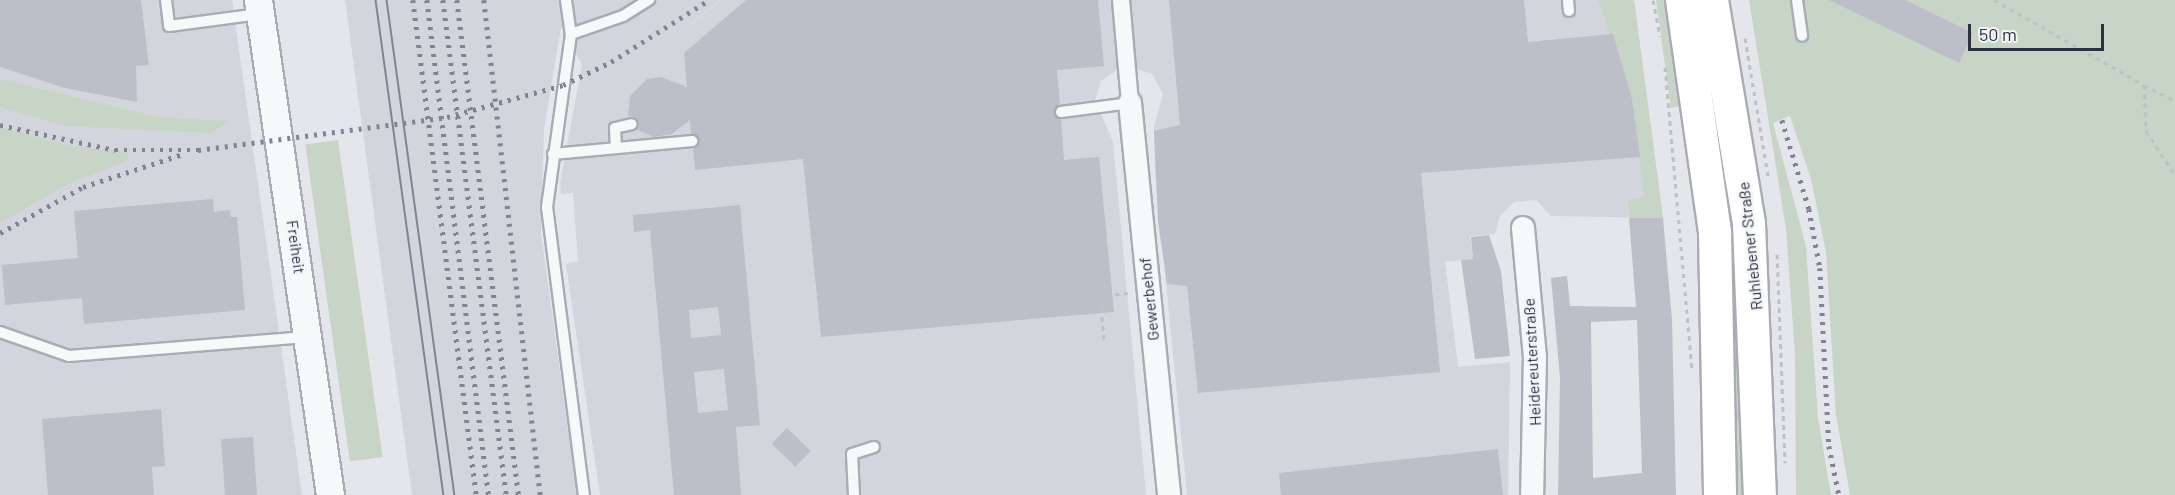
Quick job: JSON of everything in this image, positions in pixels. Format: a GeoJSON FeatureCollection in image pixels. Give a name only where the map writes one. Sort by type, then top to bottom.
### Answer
{"type":"FeatureCollection","features":[{"type":"Feature","properties":{"kind":"main road","name":"Ruhlebener Straße"},"geometry":{"type":"LineString","coordinates":[[1682,0],[1715,233],[1720,495]]}},
{"type":"Feature","properties":{"kind":"main road","name":"Ruhlebener Straße"},"geometry":{"type":"LineString","coordinates":[[1712,0],[1749,225],[1760,495]]}},
{"type":"Feature","properties":{"kind":"street"},"geometry":{"type":"LineString","coordinates":[[1121,0],[1130,103]]}},
{"type":"Feature","properties":{"kind":"street","name":"Freiheit"},"geometry":{"type":"LineString","coordinates":[[259,7],[309,336],[330,495]]}},
{"type":"Feature","properties":{"kind":"street","name":"Gewerbehof"},"geometry":{"type":"LineString","coordinates":[[1130,103],[1169,495]]}},
{"type":"Feature","properties":{"kind":"street","name":"Heidereuterstraße"},"geometry":{"type":"LineString","coordinates":[[1523,228],[1535,357],[1532,495]]}},
{"type":"Feature","properties":{"kind":"lane"},"geometry":{"type":"LineString","coordinates":[[166,0],[169,26],[259,7]]}},
{"type":"Feature","properties":{"kind":"lane"},"geometry":{"type":"LineString","coordinates":[[566,0],[571,34],[553,153],[548,236],[584,495]]}},
{"type":"Feature","properties":{"kind":"lane"},"geometry":{"type":"LineString","coordinates":[[571,34],[623,16],[649,0]]}},
{"type":"Feature","properties":{"kind":"lane"},"geometry":{"type":"LineString","coordinates":[[1797,0],[1802,36]]}},
{"type":"Feature","properties":{"kind":"lane"},"geometry":{"type":"LineString","coordinates":[[1061,112],[1130,103]]}},
{"type":"Feature","properties":{"kind":"lane"},"geometry":{"type":"LineString","coordinates":[[616,148],[615,128],[632,124]]}},
{"type":"Feature","properties":{"kind":"lane"},"geometry":{"type":"LineString","coordinates":[[553,153],[692,141]]}},
{"type":"Feature","properties":{"kind":"lane"},"geometry":{"type":"LineString","coordinates":[[0,332],[30,346],[78,356],[309,336]]}},
{"type":"Feature","properties":{"kind":"lane"},"geometry":{"type":"LineString","coordinates":[[854,495],[852,454],[874,447]]}},
{"type":"Feature","properties":{"kind":"path"},"geometry":{"type":"LineString","coordinates":[[1653,0],[1662,41]]}},
{"type":"Feature","properties":{"kind":"path"},"geometry":{"type":"LineString","coordinates":[[1994,0],[2175,101]]}},
{"type":"Feature","properties":{"kind":"path"},"geometry":{"type":"LineString","coordinates":[[1664,62],[1693,376]]}},
{"type":"Feature","properties":{"kind":"path"},"geometry":{"type":"LineString","coordinates":[[2144,85],[2146,131],[2175,175]]}},
{"type":"Feature","properties":{"kind":"path"},"geometry":{"type":"LineString","coordinates":[[1104,339],[1101,306],[1107,306],[1106,295],[1130,292]]}},
{"type":"Feature","properties":{"kind":"shaded area"},"geometry":{"type":"Polygon","coordinates":[[[0,0],[232,0],[302,495],[0,495],[0,0]]]}},
{"type":"Feature","properties":{"kind":"shaded area"},"geometry":{"type":"Polygon","coordinates":[[[345,0],[720,0],[657,52],[721,0],[1634,0],[1663,218],[1551,216],[1536,200],[1514,202],[1500,216],[1495,234],[1470,236],[1473,259],[1445,262],[1458,367],[1510,362],[1508,495],[1187,495],[1155,171],[1154,126],[1163,94],[1152,74],[1124,65],[1101,81],[1095,100],[1113,142],[1146,495],[600,495],[566,264],[578,261],[573,193],[561,194],[560,183],[582,65],[561,27],[544,130],[541,233],[577,495],[412,495],[345,0]]]}},
{"type":"Feature","properties":{"kind":"green space"},"geometry":{"type":"Polygon","coordinates":[[[1598,0],[1634,0],[1663,218],[1629,218],[1628,200],[1644,198],[1632,99],[1598,0]]]}},
{"type":"Feature","properties":{"kind":"green space"},"geometry":{"type":"Polygon","coordinates":[[[1656,0],[1664,0],[1683,106],[1671,108],[1656,0]]]}},
{"type":"Feature","properties":{"kind":"green space"},"geometry":{"type":"Polygon","coordinates":[[[1704,0],[1734,177],[1750,495],[1737,495],[1732,244],[1710,110],[1704,0]]]}},
{"type":"Feature","properties":{"kind":"green space"},"geometry":{"type":"Polygon","coordinates":[[[1749,0],[2175,0],[2175,495],[1850,495],[1836,415],[1826,252],[1811,179],[1790,116],[1773,123],[1806,246],[1818,418],[1831,495],[1796,495],[1795,355],[1786,229],[1749,0]]]}},
{"type":"Feature","properties":{"kind":"green space"},"geometry":{"type":"Polygon","coordinates":[[[0,79],[158,117],[230,121],[211,133],[63,126],[0,107],[0,79]]]}},
{"type":"Feature","properties":{"kind":"green space"},"geometry":{"type":"Polygon","coordinates":[[[0,127],[71,146],[128,152],[129,160],[68,184],[0,223],[0,127]]]}},
{"type":"Feature","properties":{"kind":"green space"},"geometry":{"type":"Polygon","coordinates":[[[338,140],[383,457],[350,461],[305,145],[338,140]]]}},
{"type":"Feature","properties":{"kind":"building"},"geometry":{"type":"Polygon","coordinates":[[[0,0],[141,0],[149,65],[136,66],[137,102],[65,88],[0,67],[0,0]]]}},
{"type":"Feature","properties":{"kind":"building"},"geometry":{"type":"Polygon","coordinates":[[[746,0],[1098,0],[1104,66],[1057,70],[1060,105],[1054,112],[1061,119],[1064,160],[1099,157],[1114,312],[821,337],[803,159],[695,170],[693,148],[699,141],[691,134],[690,120],[672,134],[654,137],[638,130],[638,119],[628,115],[630,96],[647,79],[661,77],[687,87],[684,53],[746,0]]]}},
{"type":"Feature","properties":{"kind":"building"},"geometry":{"type":"Polygon","coordinates":[[[1169,0],[1524,0],[1528,42],[1613,34],[1632,99],[1640,157],[1421,173],[1440,372],[1198,393],[1187,286],[1167,284],[1158,221],[1154,131],[1180,125],[1169,0]]]}},
{"type":"Feature","properties":{"kind":"building"},"geometry":{"type":"Polygon","coordinates":[[[1829,0],[1905,0],[1973,33],[1959,63],[1829,0]]]}},
{"type":"Feature","properties":{"kind":"building"},"geometry":{"type":"Polygon","coordinates":[[[213,199],[214,212],[230,210],[231,217],[237,217],[245,310],[84,324],[82,298],[5,305],[2,265],[78,258],[74,211],[213,199]]]}},
{"type":"Feature","properties":{"kind":"building"},"geometry":{"type":"Polygon","coordinates":[[[740,205],[760,425],[736,427],[741,495],[674,495],[650,230],[634,232],[633,215],[740,205]],[[718,307],[689,310],[691,338],[721,335],[718,307]],[[724,369],[694,372],[698,413],[728,410],[724,369]]]}},
{"type":"Feature","properties":{"kind":"building"},"geometry":{"type":"Polygon","coordinates":[[[1629,218],[1663,218],[1672,320],[1676,495],[1558,495],[1560,378],[1551,278],[1567,276],[1570,306],[1636,307],[1629,218]],[[1637,320],[1591,322],[1593,478],[1642,473],[1637,320]]]}},
{"type":"Feature","properties":{"kind":"building"},"geometry":{"type":"Polygon","coordinates":[[[1489,235],[1501,271],[1510,356],[1475,359],[1461,260],[1473,259],[1471,237],[1489,235]]]}},
{"type":"Feature","properties":{"kind":"building"},"geometry":{"type":"Polygon","coordinates":[[[161,409],[165,466],[152,467],[154,495],[48,495],[42,419],[161,409]]]}},
{"type":"Feature","properties":{"kind":"building"},"geometry":{"type":"Polygon","coordinates":[[[787,428],[811,451],[795,467],[772,444],[787,428]]]}},
{"type":"Feature","properties":{"kind":"building"},"geometry":{"type":"Polygon","coordinates":[[[253,437],[257,495],[225,495],[221,439],[253,437]]]}},
{"type":"Feature","properties":{"kind":"building"},"geometry":{"type":"Polygon","coordinates":[[[1498,449],[1503,495],[1281,495],[1279,473],[1498,449]]]}},
{"type":"Feature","properties":{"kind":"tram line"},"geometry":{"type":"LineString","coordinates":[[376,0],[444,495]]}},
{"type":"Feature","properties":{"kind":"tram line"},"geometry":{"type":"LineString","coordinates":[[387,0],[455,495]]}},
{"type":"Feature","properties":{"kind":"railway"},"geometry":{"type":"LineString","coordinates":[[413,0],[476,495]]}},
{"type":"Feature","properties":{"kind":"railway"},"geometry":{"type":"LineString","coordinates":[[427,0],[489,495]]}},
{"type":"Feature","properties":{"kind":"railway"},"geometry":{"type":"LineString","coordinates":[[443,0],[506,495]]}},
{"type":"Feature","properties":{"kind":"railway"},"geometry":{"type":"LineString","coordinates":[[457,0],[519,495]]}},
{"type":"Feature","properties":{"kind":"railway"},"geometry":{"type":"LineString","coordinates":[[484,0],[540,495]]}},
{"type":"Feature","properties":{"kind":"railway"},"geometry":{"type":"LineString","coordinates":[[0,125],[115,150],[198,150],[447,117],[563,85],[611,62],[709,0]]}},
{"type":"Feature","properties":{"kind":"railway"},"geometry":{"type":"LineString","coordinates":[[1782,120],[1809,209],[1820,268],[1829,446],[1839,495]]}},
{"type":"Feature","properties":{"kind":"railway"},"geometry":{"type":"LineString","coordinates":[[0,233],[83,187],[183,154]]}}]}
